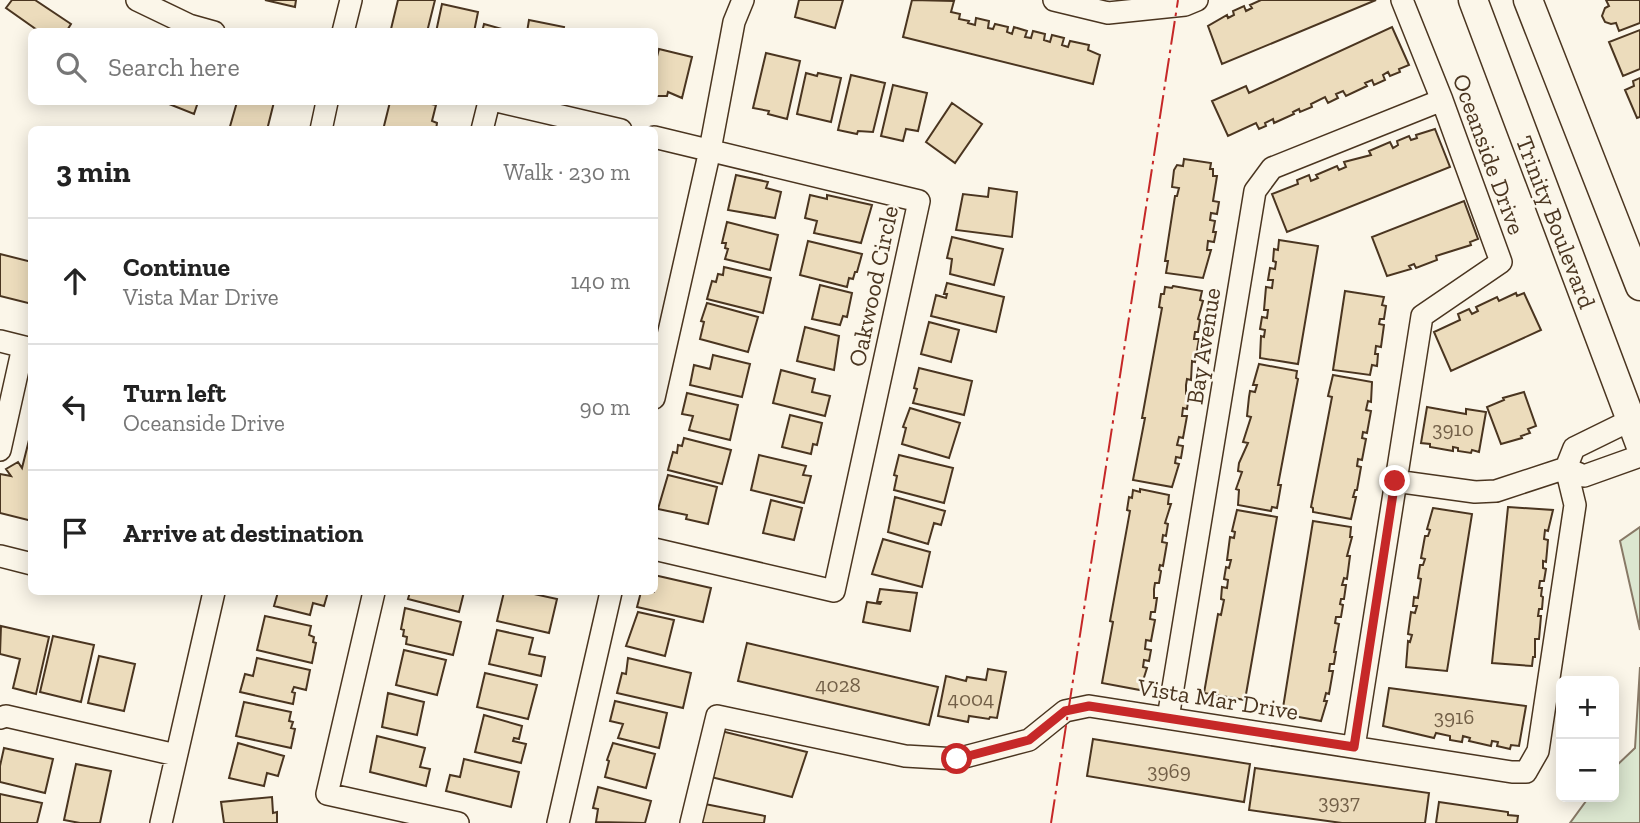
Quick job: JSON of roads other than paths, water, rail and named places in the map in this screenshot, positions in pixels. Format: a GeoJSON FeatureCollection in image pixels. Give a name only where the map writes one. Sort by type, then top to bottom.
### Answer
{"type":"FeatureCollection","features":[{"type":"Feature","properties":{"kind":"main road","name":"Trinity Boulevard"},"geometry":{"type":"LineString","coordinates":[[1473,0],[1637,428]]}},
{"type":"Feature","properties":{"kind":"main road"},"geometry":{"type":"LineString","coordinates":[[1528,0],[1640,286]]}},
{"type":"Feature","properties":{"kind":"street"},"geometry":{"type":"LineString","coordinates":[[137,0],[200,28]]}},
{"type":"Feature","properties":{"kind":"street"},"geometry":{"type":"LineString","coordinates":[[344,28],[351,0]]}},
{"type":"Feature","properties":{"kind":"street"},"geometry":{"type":"LineString","coordinates":[[658,380],[709,150],[734,22],[743,0]]}},
{"type":"Feature","properties":{"kind":"street"},"geometry":{"type":"LineString","coordinates":[[1054,0],[1108,13],[1185,5],[1197,0]]}},
{"type":"Feature","properties":{"kind":"street","name":"Oceanside Drive"},"geometry":{"type":"LineString","coordinates":[[1354,747],[1422,316],[1501,262],[1402,0]]}},
{"type":"Feature","properties":{"kind":"street","name":"Bay Avenue"},"geometry":{"type":"LineString","coordinates":[[1168,718],[1255,191],[1272,168],[1442,100]]}},
{"type":"Feature","properties":{"kind":"street"},"geometry":{"type":"LineString","coordinates":[[322,126],[326,105]]}},
{"type":"Feature","properties":{"kind":"street"},"geometry":{"type":"LineString","coordinates":[[483,126],[488,105]]}},
{"type":"Feature","properties":{"kind":"street"},"geometry":{"type":"LineString","coordinates":[[514,105],[604,126]]}},
{"type":"Feature","properties":{"kind":"street"},"geometry":{"type":"LineString","coordinates":[[658,138],[709,150]]}},
{"type":"Feature","properties":{"kind":"street","name":"Oakwood Circle"},"geometry":{"type":"LineString","coordinates":[[658,550],[834,591],[919,201],[709,150]]}},
{"type":"Feature","properties":{"kind":"street"},"geometry":{"type":"LineString","coordinates":[[0,341],[27,348],[0,450]]}},
{"type":"Feature","properties":{"kind":"street"},"geometry":{"type":"LineString","coordinates":[[1566,468],[1574,448],[1637,428]]}},
{"type":"Feature","properties":{"kind":"street"},"geometry":{"type":"LineString","coordinates":[[1395,481],[1475,492],[1496,491],[1566,468],[1584,476],[1640,456]]}},
{"type":"Feature","properties":{"kind":"street","name":"Vista Mar Drive"},"geometry":{"type":"LineString","coordinates":[[691,823],[716,716],[905,756],[957,759],[1029,740],[1065,711],[1089,706],[1526,772],[1538,751],[1575,505],[1566,468]]}},
{"type":"Feature","properties":{"kind":"street"},"geometry":{"type":"LineString","coordinates":[[0,556],[28,563]]}},
{"type":"Feature","properties":{"kind":"street"},"geometry":{"type":"LineString","coordinates":[[161,823],[213,595]]}},
{"type":"Feature","properties":{"kind":"street"},"geometry":{"type":"LineString","coordinates":[[373,595],[327,794],[458,823]]}},
{"type":"Feature","properties":{"kind":"street"},"geometry":{"type":"LineString","coordinates":[[558,823],[610,595]]}},
{"type":"Feature","properties":{"kind":"street"},"geometry":{"type":"LineString","coordinates":[[0,718],[6,716],[176,755]]}}]}
